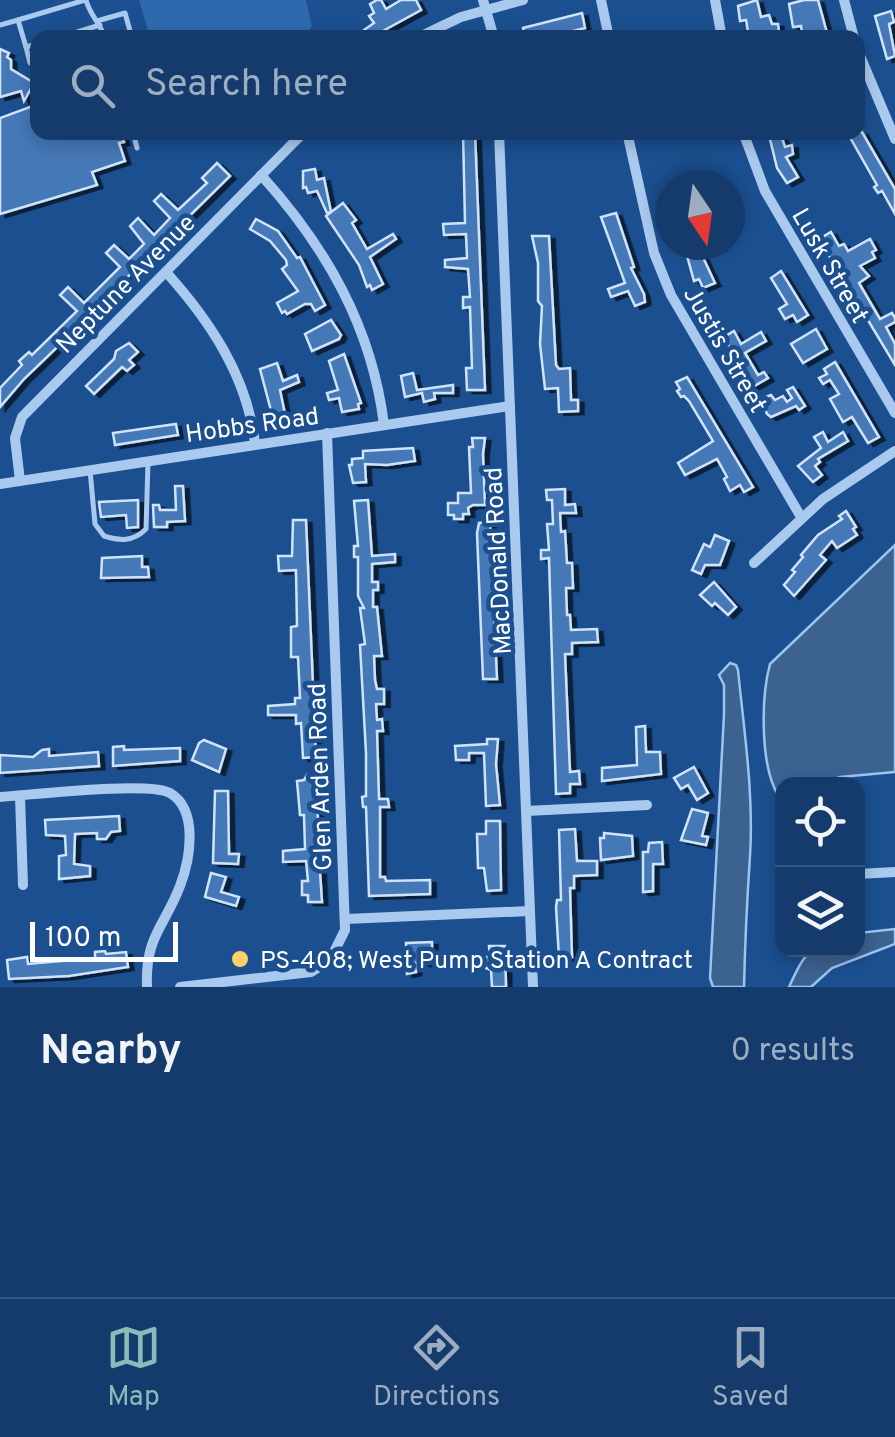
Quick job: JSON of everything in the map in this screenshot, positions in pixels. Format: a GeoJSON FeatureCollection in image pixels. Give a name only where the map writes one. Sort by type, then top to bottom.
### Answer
{"type":"FeatureCollection","features":[{"type":"Feature","properties":{"kind":"street"},"geometry":{"type":"LineString","coordinates":[[433,30],[485,4],[523,0]]}},
{"type":"Feature","properties":{"kind":"street"},"geometry":{"type":"LineString","coordinates":[[602,0],[608,30]]}},
{"type":"Feature","properties":{"kind":"street"},"geometry":{"type":"LineString","coordinates":[[714,0],[720,30]]}},
{"type":"Feature","properties":{"kind":"street"},"geometry":{"type":"LineString","coordinates":[[844,0],[852,30]]}},
{"type":"Feature","properties":{"kind":"street"},"geometry":{"type":"LineString","coordinates":[[485,4],[492,30]]}},
{"type":"Feature","properties":{"kind":"street"},"geometry":{"type":"LineString","coordinates":[[865,68],[895,139]]}},
{"type":"Feature","properties":{"kind":"street","name":"Neptune Avenue"},"geometry":{"type":"LineString","coordinates":[[20,481],[14,452],[22,417],[296,140]]}},
{"type":"Feature","properties":{"kind":"street","name":"MacDonald Road"},"geometry":{"type":"LineString","coordinates":[[498,140],[533,987]]}},
{"type":"Feature","properties":{"kind":"street","name":"Justis Street"},"geometry":{"type":"LineString","coordinates":[[629,140],[654,253],[670,295],[801,517]]}},
{"type":"Feature","properties":{"kind":"street","name":"Lusk Street"},"geometry":{"type":"LineString","coordinates":[[746,140],[765,191],[895,413]]}},
{"type":"Feature","properties":{"kind":"street"},"geometry":{"type":"LineString","coordinates":[[262,175],[300,221],[349,299],[370,354],[384,424]]}},
{"type":"Feature","properties":{"kind":"street"},"geometry":{"type":"LineString","coordinates":[[166,272],[223,346],[245,401],[255,444]]}},
{"type":"Feature","properties":{"kind":"street","name":"Hobbs Road"},"geometry":{"type":"LineString","coordinates":[[0,484],[510,406]]}},
{"type":"Feature","properties":{"kind":"street","name":"Glen Arden Road"},"geometry":{"type":"LineString","coordinates":[[180,987],[272,982],[321,967],[338,949],[346,918],[328,433]]}},
{"type":"Feature","properties":{"kind":"street"},"geometry":{"type":"LineString","coordinates":[[754,563],[801,517],[895,450]]}},
{"type":"Feature","properties":{"kind":"street"},"geometry":{"type":"LineString","coordinates":[[0,797],[153,788],[179,800],[189,830],[186,867],[172,905],[152,939],[147,987]]}},
{"type":"Feature","properties":{"kind":"street"},"geometry":{"type":"LineString","coordinates":[[20,796],[23,884]]}},
{"type":"Feature","properties":{"kind":"street"},"geometry":{"type":"LineString","coordinates":[[526,811],[647,805]]}},
{"type":"Feature","properties":{"kind":"street"},"geometry":{"type":"LineString","coordinates":[[865,874],[895,872]]}},
{"type":"Feature","properties":{"kind":"street"},"geometry":{"type":"LineString","coordinates":[[346,918],[530,911]]}},
{"type":"Feature","properties":{"kind":"lane"},"geometry":{"type":"LineString","coordinates":[[0,25],[86,0],[102,30]]}},
{"type":"Feature","properties":{"kind":"lane"},"geometry":{"type":"LineString","coordinates":[[80,30],[125,14],[130,30]]}},
{"type":"Feature","properties":{"kind":"lane"},"geometry":{"type":"LineString","coordinates":[[18,20],[30,63]]}},
{"type":"Feature","properties":{"kind":"lane"},"geometry":{"type":"LineString","coordinates":[[26,47],[30,46]]}},
{"type":"Feature","properties":{"kind":"lane"},"geometry":{"type":"LineString","coordinates":[[135,140],[137,148]]}},
{"type":"Feature","properties":{"kind":"lane"},"geometry":{"type":"LineString","coordinates":[[90,470],[95,524],[104,536],[130,539],[146,529],[148,460]]}},
{"type":"Feature","properties":{"kind":"shaded area"},"geometry":{"type":"Polygon","coordinates":[[[139,0],[306,0],[312,26],[309,30],[148,30],[139,0]]]}},
{"type":"Feature","properties":{"kind":"shaded area"},"geometry":{"type":"Polygon","coordinates":[[[895,545],[895,772],[775,777],[775,788],[764,731],[770,664],[895,545]]]}},
{"type":"Feature","properties":{"kind":"shaded area"},"geometry":{"type":"Polygon","coordinates":[[[730,663],[738,670],[751,809],[744,987],[713,987],[710,978],[724,714],[724,685],[719,675],[730,663]]]}},
{"type":"Feature","properties":{"kind":"shaded area"},"geometry":{"type":"Polygon","coordinates":[[[895,929],[895,944],[865,955],[865,932],[895,929]]]}},
{"type":"Feature","properties":{"kind":"shaded area"},"geometry":{"type":"Polygon","coordinates":[[[806,957],[861,957],[832,968],[811,987],[789,987],[806,957]]]}},
{"type":"Feature","properties":{"kind":"building"},"geometry":{"type":"Polygon","coordinates":[[[381,0],[386,9],[401,0],[416,0],[421,10],[385,30],[364,30],[374,23],[369,16],[374,13],[370,4],[381,0]]]}},
{"type":"Feature","properties":{"kind":"building"},"geometry":{"type":"Polygon","coordinates":[[[757,0],[761,17],[769,15],[779,30],[748,30],[746,20],[740,21],[738,6],[757,0]]]}},
{"type":"Feature","properties":{"kind":"building"},"geometry":{"type":"Polygon","coordinates":[[[818,0],[826,30],[793,27],[789,4],[818,0]]]}},
{"type":"Feature","properties":{"kind":"building"},"geometry":{"type":"Polygon","coordinates":[[[891,11],[894,22],[889,24],[895,56],[887,59],[875,16],[891,11]]]}},
{"type":"Feature","properties":{"kind":"building"},"geometry":{"type":"Polygon","coordinates":[[[582,13],[585,28],[523,30],[582,13]]]}},
{"type":"Feature","properties":{"kind":"building"},"geometry":{"type":"Polygon","coordinates":[[[0,49],[9,53],[11,69],[30,81],[30,90],[24,101],[21,91],[0,97],[0,49]]]}},
{"type":"Feature","properties":{"kind":"building"},"geometry":{"type":"Polygon","coordinates":[[[30,107],[30,140],[123,140],[119,143],[125,161],[92,172],[97,185],[0,214],[0,118],[30,107]]]}},
{"type":"Feature","properties":{"kind":"building"},"geometry":{"type":"Polygon","coordinates":[[[865,137],[895,189],[895,214],[882,191],[878,193],[874,187],[877,185],[852,140],[865,137]]]}},
{"type":"Feature","properties":{"kind":"building"},"geometry":{"type":"Polygon","coordinates":[[[463,140],[475,140],[485,390],[467,390],[466,368],[472,368],[470,307],[463,308],[463,297],[470,297],[468,269],[445,267],[445,260],[467,258],[466,234],[444,235],[443,224],[465,223],[463,140]]]}},
{"type":"Feature","properties":{"kind":"building"},"geometry":{"type":"Polygon","coordinates":[[[770,140],[783,140],[785,147],[792,145],[793,154],[786,157],[798,177],[787,183],[777,168],[770,140]]]}},
{"type":"Feature","properties":{"kind":"building"},"geometry":{"type":"Polygon","coordinates":[[[217,163],[230,176],[0,407],[0,388],[22,365],[19,361],[29,352],[32,355],[77,311],[60,295],[68,287],[84,303],[120,267],[106,253],[114,245],[129,259],[144,244],[130,226],[138,218],[154,235],[170,218],[154,201],[161,194],[178,210],[207,183],[202,178],[217,163]]]}},
{"type":"Feature","properties":{"kind":"building"},"geometry":{"type":"Polygon","coordinates":[[[315,169],[317,180],[324,178],[331,212],[327,213],[317,191],[308,193],[303,188],[303,171],[315,169]]]}},
{"type":"Feature","properties":{"kind":"building"},"geometry":{"type":"Polygon","coordinates":[[[343,203],[356,220],[352,223],[367,249],[393,234],[396,239],[370,257],[383,284],[372,290],[326,216],[343,203]]]}},
{"type":"Feature","properties":{"kind":"building"},"geometry":{"type":"Polygon","coordinates":[[[616,213],[634,267],[631,268],[644,294],[645,302],[635,306],[628,291],[611,297],[608,289],[625,283],[601,217],[616,213]]]}},
{"type":"Feature","properties":{"kind":"building"},"geometry":{"type":"Polygon","coordinates":[[[256,219],[278,231],[300,257],[325,305],[315,311],[311,304],[305,304],[282,313],[277,303],[298,291],[282,269],[286,260],[270,241],[250,229],[256,219]]]}},
{"type":"Feature","properties":{"kind":"building"},"geometry":{"type":"Polygon","coordinates":[[[831,232],[839,246],[844,244],[848,251],[870,239],[876,250],[872,252],[875,258],[860,266],[869,276],[859,283],[880,319],[892,313],[895,318],[886,327],[895,344],[895,365],[819,239],[831,232]]]}},
{"type":"Feature","properties":{"kind":"building"},"geometry":{"type":"Polygon","coordinates":[[[532,236],[549,236],[556,365],[559,369],[570,368],[571,400],[578,400],[578,411],[559,412],[558,388],[545,389],[540,344],[542,306],[538,301],[538,263],[532,236]]]}},
{"type":"Feature","properties":{"kind":"building"},"geometry":{"type":"Polygon","coordinates":[[[688,260],[704,260],[715,283],[703,288],[699,279],[694,281],[688,260]]]}},
{"type":"Feature","properties":{"kind":"building"},"geometry":{"type":"Polygon","coordinates":[[[781,271],[808,315],[797,322],[793,315],[785,319],[779,309],[787,304],[771,278],[781,271]]]}},
{"type":"Feature","properties":{"kind":"building"},"geometry":{"type":"Polygon","coordinates":[[[331,320],[341,335],[339,339],[312,351],[305,334],[331,320]]]}},
{"type":"Feature","properties":{"kind":"building"},"geometry":{"type":"Polygon","coordinates":[[[816,329],[827,349],[803,363],[791,344],[816,329]]]}},
{"type":"Feature","properties":{"kind":"building"},"geometry":{"type":"Polygon","coordinates":[[[734,331],[741,344],[761,332],[766,341],[745,353],[758,375],[764,372],[768,378],[751,388],[724,337],[734,331]]]}},
{"type":"Feature","properties":{"kind":"building"},"geometry":{"type":"Polygon","coordinates":[[[129,343],[138,352],[129,360],[134,365],[127,371],[122,367],[94,394],[86,386],[114,359],[116,351],[129,343]]]}},
{"type":"Feature","properties":{"kind":"building"},"geometry":{"type":"Polygon","coordinates":[[[344,354],[361,403],[359,409],[342,412],[339,398],[329,400],[327,393],[338,390],[329,361],[344,354]]]}},
{"type":"Feature","properties":{"kind":"building"},"geometry":{"type":"Polygon","coordinates":[[[835,362],[879,437],[868,443],[852,417],[843,422],[830,399],[839,394],[830,380],[823,384],[819,378],[835,362]]]}},
{"type":"Feature","properties":{"kind":"building"},"geometry":{"type":"Polygon","coordinates":[[[277,363],[283,381],[297,375],[299,382],[280,390],[286,419],[274,422],[260,369],[277,363]]]}},
{"type":"Feature","properties":{"kind":"building"},"geometry":{"type":"Polygon","coordinates":[[[413,373],[417,390],[453,385],[453,393],[434,393],[435,399],[424,402],[422,393],[405,397],[401,376],[413,373]]]}},
{"type":"Feature","properties":{"kind":"building"},"geometry":{"type":"Polygon","coordinates":[[[687,377],[753,487],[744,492],[740,485],[730,491],[717,459],[685,475],[678,463],[713,441],[689,401],[677,391],[680,389],[676,382],[687,377]]]}},
{"type":"Feature","properties":{"kind":"building"},"geometry":{"type":"Polygon","coordinates":[[[793,387],[805,406],[771,417],[767,414],[761,399],[783,396],[787,402],[792,398],[787,390],[793,387]]]}},
{"type":"Feature","properties":{"kind":"building"},"geometry":{"type":"Polygon","coordinates":[[[176,424],[178,435],[115,445],[113,433],[176,424]]]}},
{"type":"Feature","properties":{"kind":"building"},"geometry":{"type":"Polygon","coordinates":[[[823,432],[828,442],[843,432],[848,441],[818,459],[820,462],[815,466],[822,475],[813,482],[798,466],[821,448],[814,437],[823,432]]]}},
{"type":"Feature","properties":{"kind":"building"},"geometry":{"type":"Polygon","coordinates":[[[472,438],[485,438],[485,505],[473,505],[463,519],[454,519],[454,515],[448,515],[448,503],[458,503],[458,493],[471,493],[472,438]]]}},
{"type":"Feature","properties":{"kind":"building"},"geometry":{"type":"Polygon","coordinates":[[[413,448],[415,461],[365,464],[366,482],[353,483],[349,465],[352,459],[363,458],[363,451],[413,448]]]}},
{"type":"Feature","properties":{"kind":"building"},"geometry":{"type":"Polygon","coordinates":[[[175,486],[183,486],[185,521],[154,527],[153,505],[159,505],[160,510],[176,510],[175,486]]]}},
{"type":"Feature","properties":{"kind":"building"},"geometry":{"type":"Polygon","coordinates":[[[565,489],[565,505],[575,504],[576,513],[560,513],[567,563],[572,563],[573,588],[566,588],[567,615],[571,630],[597,629],[598,642],[572,643],[572,654],[565,654],[570,772],[579,771],[580,784],[570,784],[570,793],[556,794],[549,558],[541,559],[541,550],[549,550],[547,524],[553,524],[552,500],[547,500],[546,490],[565,489]]]}},
{"type":"Feature","properties":{"kind":"building"},"geometry":{"type":"Polygon","coordinates":[[[138,500],[138,527],[127,528],[126,515],[101,517],[99,502],[138,500]]]}},
{"type":"Feature","properties":{"kind":"building"},"geometry":{"type":"Polygon","coordinates":[[[368,500],[372,556],[395,554],[395,562],[372,564],[372,582],[378,582],[378,590],[373,590],[373,607],[377,607],[382,656],[374,656],[375,680],[377,689],[384,689],[384,704],[376,704],[377,720],[382,719],[383,731],[377,731],[379,799],[388,799],[389,807],[380,807],[380,877],[386,881],[430,880],[430,894],[369,896],[366,807],[362,797],[366,796],[366,753],[360,645],[365,644],[360,608],[364,608],[358,596],[358,557],[354,557],[354,546],[358,546],[354,501],[368,500]]]}},
{"type":"Feature","properties":{"kind":"building"},"geometry":{"type":"Polygon","coordinates":[[[846,511],[857,535],[837,548],[832,541],[820,555],[826,560],[794,596],[784,585],[795,572],[792,570],[801,555],[846,511]]]}},
{"type":"Feature","properties":{"kind":"building"},"geometry":{"type":"Polygon","coordinates":[[[293,520],[306,520],[316,757],[303,758],[301,723],[296,724],[296,715],[268,715],[268,706],[295,704],[295,698],[300,698],[298,657],[291,657],[291,627],[297,626],[296,570],[279,571],[278,556],[292,556],[293,520]]]}},
{"type":"Feature","properties":{"kind":"building"},"geometry":{"type":"Polygon","coordinates":[[[490,522],[497,679],[483,679],[477,533],[479,523],[490,522]]]}},
{"type":"Feature","properties":{"kind":"building"},"geometry":{"type":"Polygon","coordinates":[[[715,535],[729,541],[720,565],[705,565],[701,574],[692,570],[704,544],[710,547],[715,535]]]}},
{"type":"Feature","properties":{"kind":"building"},"geometry":{"type":"Polygon","coordinates":[[[142,556],[142,567],[148,567],[149,577],[101,578],[102,558],[142,556]]]}},
{"type":"Feature","properties":{"kind":"building"},"geometry":{"type":"Polygon","coordinates":[[[714,582],[736,607],[728,615],[700,595],[714,582]]]}},
{"type":"Feature","properties":{"kind":"building"},"geometry":{"type":"Polygon","coordinates":[[[645,726],[646,752],[660,752],[661,774],[602,781],[602,768],[637,765],[636,727],[645,726]]]}},
{"type":"Feature","properties":{"kind":"building"},"geometry":{"type":"Polygon","coordinates":[[[487,739],[498,739],[500,805],[486,806],[484,753],[469,753],[469,760],[456,760],[455,746],[487,744],[487,739]]]}},
{"type":"Feature","properties":{"kind":"building"},"geometry":{"type":"Polygon","coordinates":[[[204,740],[226,749],[219,772],[192,760],[204,740]]]}},
{"type":"Feature","properties":{"kind":"building"},"geometry":{"type":"Polygon","coordinates":[[[124,746],[124,750],[180,748],[180,761],[113,766],[113,747],[124,746]]]}},
{"type":"Feature","properties":{"kind":"building"},"geometry":{"type":"Polygon","coordinates":[[[49,749],[49,756],[98,752],[99,766],[0,773],[0,755],[33,757],[49,749]]]}},
{"type":"Feature","properties":{"kind":"building"},"geometry":{"type":"Polygon","coordinates":[[[694,767],[708,793],[697,800],[688,785],[681,789],[674,778],[694,767]]]}},
{"type":"Feature","properties":{"kind":"building"},"geometry":{"type":"Polygon","coordinates":[[[307,775],[319,778],[322,902],[308,902],[308,895],[302,895],[302,881],[308,881],[306,861],[283,862],[283,851],[305,849],[297,781],[307,775]]]}},
{"type":"Feature","properties":{"kind":"building"},"geometry":{"type":"Polygon","coordinates":[[[215,791],[228,791],[229,854],[239,854],[238,864],[213,863],[215,791]]]}},
{"type":"Feature","properties":{"kind":"building"},"geometry":{"type":"Polygon","coordinates":[[[692,809],[708,813],[702,836],[708,837],[706,845],[681,840],[692,809]]]}},
{"type":"Feature","properties":{"kind":"building"},"geometry":{"type":"Polygon","coordinates":[[[119,816],[120,831],[111,832],[106,839],[97,839],[97,833],[75,834],[74,864],[90,866],[90,876],[59,879],[59,856],[66,855],[65,836],[46,835],[45,820],[119,816]]]}},
{"type":"Feature","properties":{"kind":"building"},"geometry":{"type":"Polygon","coordinates":[[[486,821],[500,821],[501,890],[487,891],[484,868],[478,868],[477,834],[486,834],[486,821]]]}},
{"type":"Feature","properties":{"kind":"building"},"geometry":{"type":"Polygon","coordinates":[[[575,829],[577,861],[597,861],[597,875],[574,876],[574,888],[570,888],[572,957],[559,958],[559,830],[575,829]]]}},
{"type":"Feature","properties":{"kind":"building"},"geometry":{"type":"Polygon","coordinates":[[[604,833],[632,836],[633,856],[601,860],[600,838],[604,838],[604,833]]]}},
{"type":"Feature","properties":{"kind":"building"},"geometry":{"type":"Polygon","coordinates":[[[662,842],[663,864],[653,864],[653,891],[643,892],[643,852],[648,852],[649,843],[662,842]]]}},
{"type":"Feature","properties":{"kind":"building"},"geometry":{"type":"Polygon","coordinates":[[[211,873],[226,877],[221,892],[239,897],[236,906],[205,897],[211,873]]]}},
{"type":"Feature","properties":{"kind":"building"},"geometry":{"type":"Polygon","coordinates":[[[432,942],[428,963],[415,963],[416,972],[407,974],[406,943],[432,942]]]}},
{"type":"Feature","properties":{"kind":"building"},"geometry":{"type":"Polygon","coordinates":[[[489,946],[505,946],[506,987],[492,987],[491,970],[483,967],[483,957],[490,957],[489,946]]]}},
{"type":"Feature","properties":{"kind":"building"},"geometry":{"type":"Polygon","coordinates":[[[95,952],[126,952],[128,967],[69,976],[9,979],[7,960],[27,957],[28,964],[95,958],[95,952]]]}},
{"type":"Feature","properties":{"kind":"place","name":"PS-408; West Pump Station A Contract"},"geometry":{"type":"Point","coordinates":[240,959]}}]}
